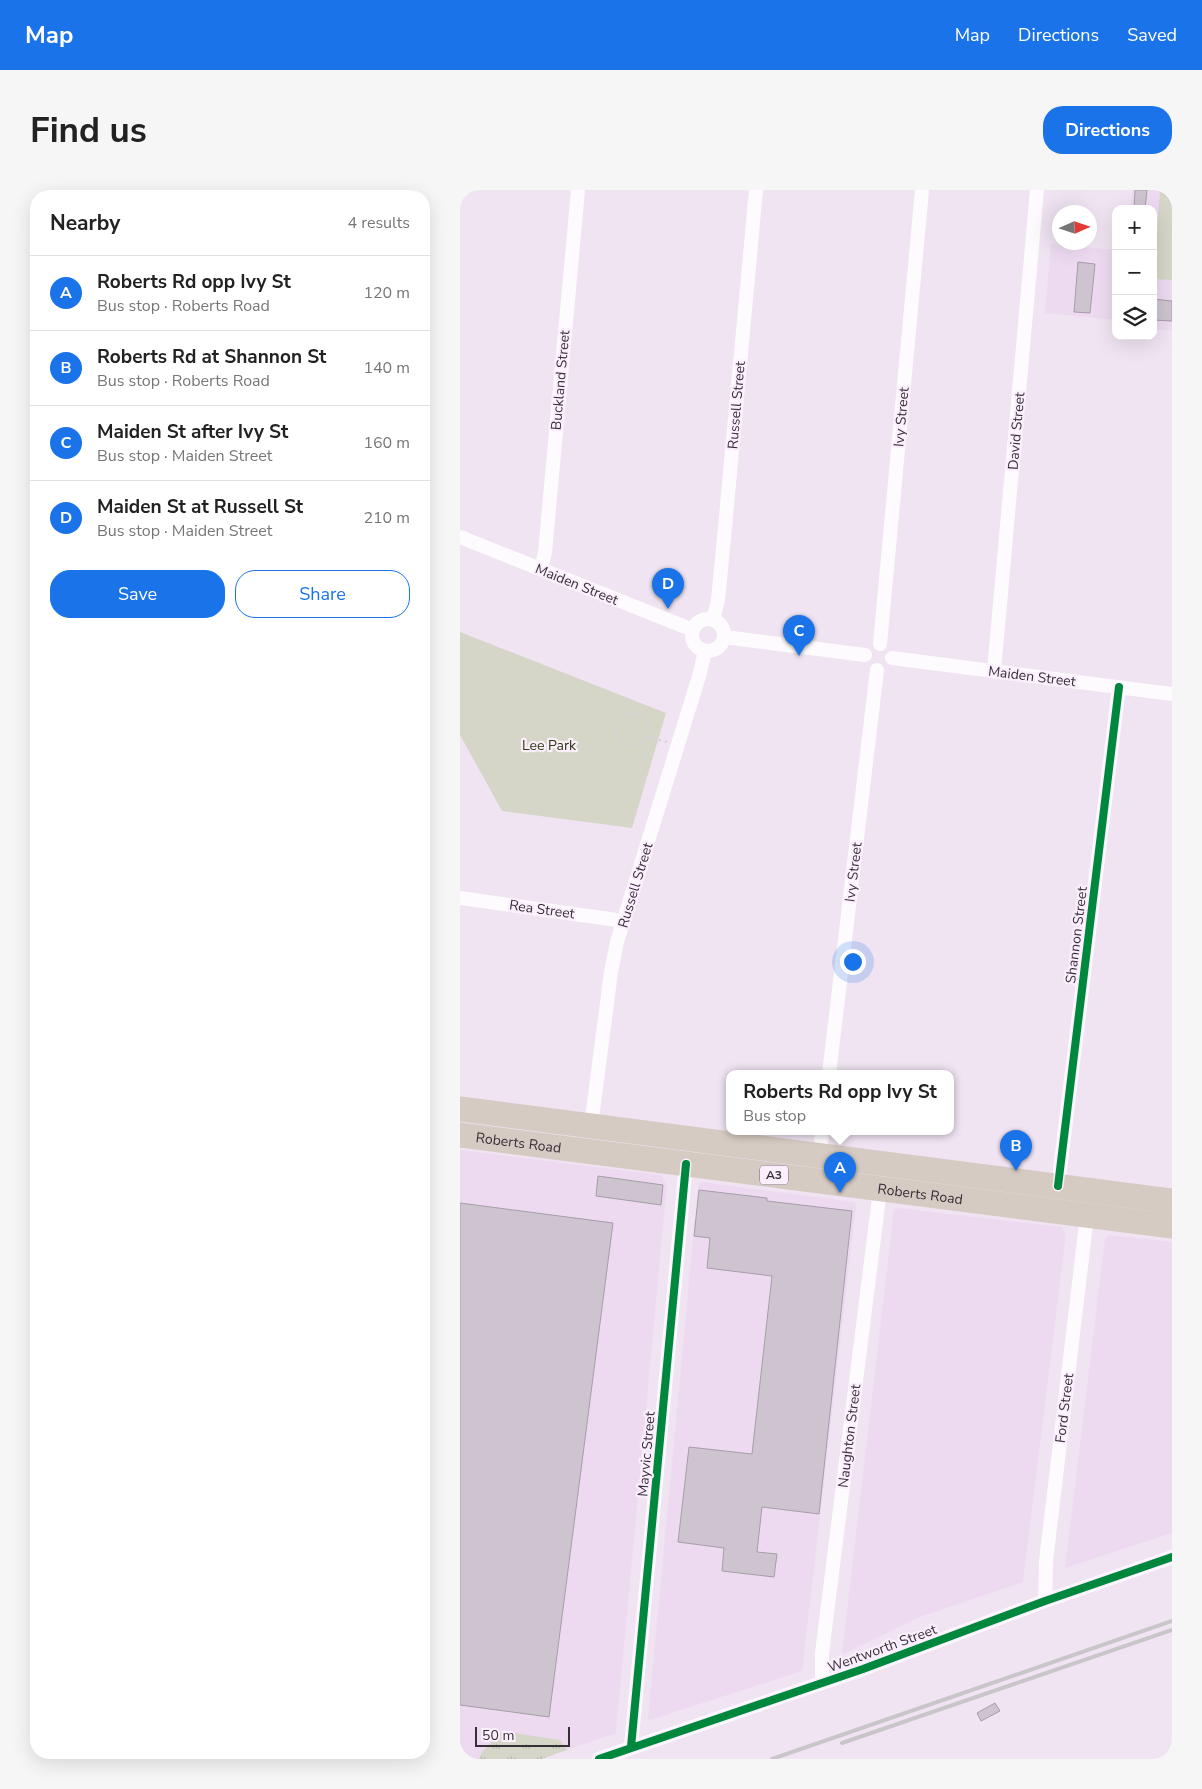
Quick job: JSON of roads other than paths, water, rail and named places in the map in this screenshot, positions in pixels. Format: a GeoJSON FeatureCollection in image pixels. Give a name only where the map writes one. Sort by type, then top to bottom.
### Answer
{"type":"FeatureCollection","features":[{"type":"Feature","properties":{"kind":"highway","name":"Roberts Road"},"geometry":{"type":"LineString","coordinates":[[460,1109],[591,1126],[821,1144],[1058,1186],[1172,1201]]}},
{"type":"Feature","properties":{"kind":"highway","name":"Roberts Road"},"geometry":{"type":"LineString","coordinates":[[460,1135],[1172,1226]]}},
{"type":"Feature","properties":{"kind":"street","name":"Buckland Street"},"geometry":{"type":"LineString","coordinates":[[541,569],[545,552],[578,190]]}},
{"type":"Feature","properties":{"kind":"street","name":"Russell Street"},"geometry":{"type":"LineString","coordinates":[[713,620],[718,600],[756,190]]}},
{"type":"Feature","properties":{"kind":"street","name":"Ivy Street"},"geometry":{"type":"LineString","coordinates":[[880,644],[922,190]]}},
{"type":"Feature","properties":{"kind":"street","name":"David Street"},"geometry":{"type":"LineString","coordinates":[[994,671],[1037,190]]}},
{"type":"Feature","properties":{"kind":"street","name":"Maiden Street"},"geometry":{"type":"LineString","coordinates":[[460,537],[693,630]]}},
{"type":"Feature","properties":{"kind":"street"},"geometry":{"type":"LineString","coordinates":[[713,620],[721,626],[724,637],[717,648],[705,650],[695,643],[693,630],[701,621],[713,620]]}},
{"type":"Feature","properties":{"kind":"street"},"geometry":{"type":"LineString","coordinates":[[724,637],[865,655]]}},
{"type":"Feature","properties":{"kind":"street"},"geometry":{"type":"LineString","coordinates":[[880,644],[888,647],[892,658],[885,668],[877,670],[867,664],[865,655],[872,645],[880,644]]}},
{"type":"Feature","properties":{"kind":"street","name":"Russell Street"},"geometry":{"type":"LineString","coordinates":[[591,1126],[611,972],[624,921],[678,746],[705,650]]}},
{"type":"Feature","properties":{"kind":"street","name":"Maiden Street"},"geometry":{"type":"LineString","coordinates":[[892,658],[1172,694]]}},
{"type":"Feature","properties":{"kind":"street","name":"Ivy Street"},"geometry":{"type":"LineString","coordinates":[[829,1070],[877,670]]}},
{"type":"Feature","properties":{"kind":"street","name":"Shannon Street"},"geometry":{"type":"LineString","coordinates":[[1058,1186],[1119,687]]}},
{"type":"Feature","properties":{"kind":"street","name":"Rea Street"},"geometry":{"type":"LineString","coordinates":[[460,898],[624,921]]}},
{"type":"Feature","properties":{"kind":"street","name":"Mayvic Street"},"geometry":{"type":"LineString","coordinates":[[631,1748],[686,1164]]}},
{"type":"Feature","properties":{"kind":"street","name":"Naughton Street"},"geometry":{"type":"LineString","coordinates":[[822,1682],[822,1653],[880,1190]]}},
{"type":"Feature","properties":{"kind":"street","name":"Ford Street"},"geometry":{"type":"LineString","coordinates":[[1045,1601],[1046,1561],[1087,1216]]}},
{"type":"Feature","properties":{"kind":"street","name":"Wentworth Street"},"geometry":{"type":"LineString","coordinates":[[598,1759],[901,1655],[1045,1601],[1172,1557]]}},
{"type":"Feature","properties":{"kind":"railway"},"geometry":{"type":"LineString","coordinates":[[772,1759],[1172,1621]]}},
{"type":"Feature","properties":{"kind":"railway"},"geometry":{"type":"LineString","coordinates":[[842,1743],[1172,1630]]}},
{"type":"Feature","properties":{"kind":"place","name":"Maiden St at Russell St"},"geometry":{"type":"Point","coordinates":[668,609]}},
{"type":"Feature","properties":{"kind":"place","name":"Maiden St after Ivy St"},"geometry":{"type":"Point","coordinates":[799,656]}},
{"type":"Feature","properties":{"kind":"place","name":"Roberts Rd at Shannon St"},"geometry":{"type":"Point","coordinates":[1016,1171]}},
{"type":"Feature","properties":{"kind":"place","name":"Roberts Rd opp Ivy St"},"geometry":{"type":"Point","coordinates":[840,1193]}},
{"type":"Feature","properties":{"kind":"park label","name":"Lee Park"},"geometry":{"type":"Point","coordinates":[549,745]}}]}
